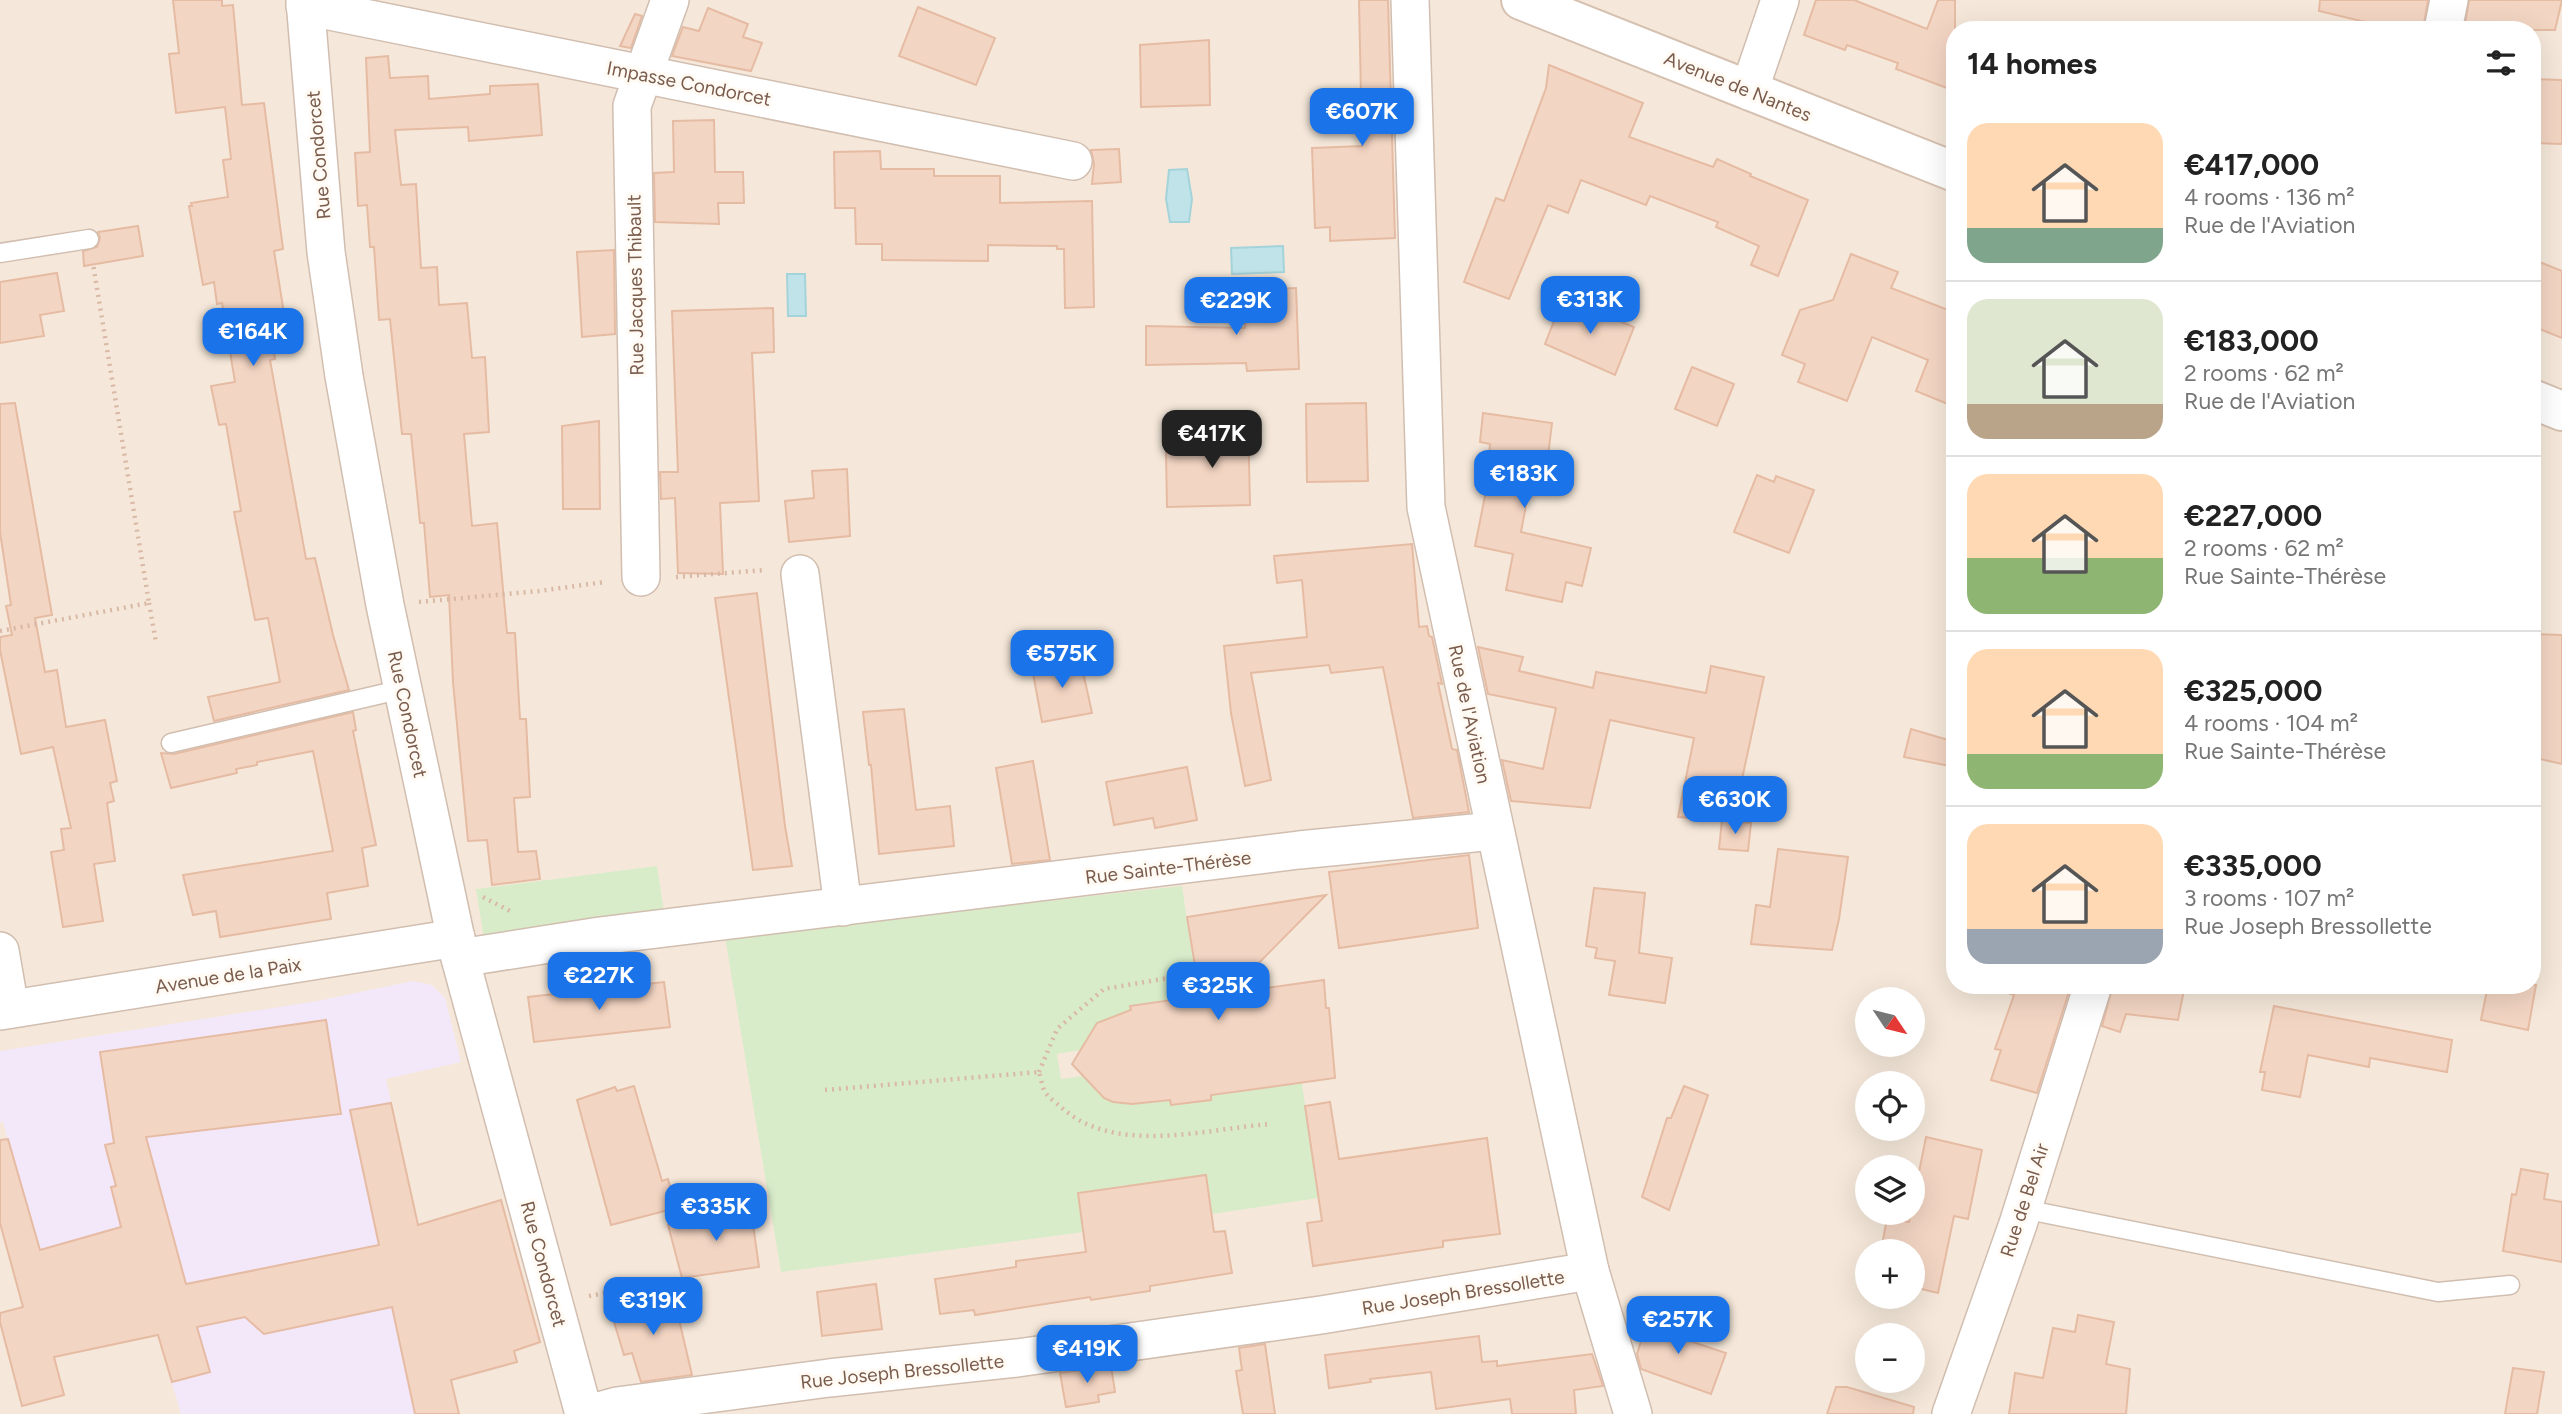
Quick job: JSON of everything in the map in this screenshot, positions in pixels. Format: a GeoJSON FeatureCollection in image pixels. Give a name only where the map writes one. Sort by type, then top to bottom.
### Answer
{"type":"FeatureCollection","features":[{"type":"Feature","properties":{"kind":"main road","name":"Avenue de Nantes"},"geometry":{"type":"LineString","coordinates":[[1521,0],[1946,168]]}},
{"type":"Feature","properties":{"kind":"main road"},"geometry":{"type":"LineString","coordinates":[[2541,403],[2562,411]]}},
{"type":"Feature","properties":{"kind":"street","name":"Rue Jacques Thibault"},"geometry":{"type":"LineString","coordinates":[[641,577],[632,106],[670,0]]}},
{"type":"Feature","properties":{"kind":"street","name":"Rue de l'Aviation"},"geometry":{"type":"LineString","coordinates":[[1410,0],[1426,507],[1590,1271],[1633,1414]]}},
{"type":"Feature","properties":{"kind":"street"},"geometry":{"type":"LineString","coordinates":[[1749,91],[1780,0]]}},
{"type":"Feature","properties":{"kind":"street"},"geometry":{"type":"LineString","coordinates":[[2445,21],[2449,0]]}},
{"type":"Feature","properties":{"kind":"street","name":"Impasse Condorcet"},"geometry":{"type":"LineString","coordinates":[[305,3],[1073,161]]}},
{"type":"Feature","properties":{"kind":"street","name":"Rue Condorcet"},"geometry":{"type":"LineString","coordinates":[[305,3],[326,252],[344,376],[385,605],[458,948],[586,1414]]}},
{"type":"Feature","properties":{"kind":"street"},"geometry":{"type":"LineString","coordinates":[[800,573],[843,907]]}},
{"type":"Feature","properties":{"kind":"street","name":"Rue Sainte-Thérèse"},"geometry":{"type":"LineString","coordinates":[[458,948],[600,936],[1299,850],[1494,831]]}},
{"type":"Feature","properties":{"kind":"street","name":"Avenue de la Paix"},"geometry":{"type":"LineString","coordinates":[[5,1010],[458,948]]}},
{"type":"Feature","properties":{"kind":"street"},"geometry":{"type":"LineString","coordinates":[[0,951],[5,1010]]}},
{"type":"Feature","properties":{"kind":"street","name":"Rue de Bel Air"},"geometry":{"type":"LineString","coordinates":[[1951,1414],[2022,1209],[2090,994]]}},
{"type":"Feature","properties":{"kind":"street","name":"Rue Joseph Bressollette"},"geometry":{"type":"LineString","coordinates":[[586,1414],[617,1406],[829,1378],[1017,1358],[1321,1315],[1590,1271]]}},
{"type":"Feature","properties":{"kind":"lane"},"geometry":{"type":"LineString","coordinates":[[0,253],[89,239]]}},
{"type":"Feature","properties":{"kind":"lane"},"geometry":{"type":"LineString","coordinates":[[172,743],[403,689]]}},
{"type":"Feature","properties":{"kind":"lane"},"geometry":{"type":"LineString","coordinates":[[2022,1209],[2438,1292],[2510,1285]]}},
{"type":"Feature","properties":{"kind":"path"},"geometry":{"type":"LineString","coordinates":[[89,239],[156,642]]}},
{"type":"Feature","properties":{"kind":"path"},"geometry":{"type":"LineString","coordinates":[[385,605],[539,591],[641,577],[647,579],[783,569],[800,573]]}},
{"type":"Feature","properties":{"kind":"path"},"geometry":{"type":"LineString","coordinates":[[0,631],[149,603]]}},
{"type":"Feature","properties":{"kind":"path"},"geometry":{"type":"LineString","coordinates":[[1203,972],[1104,989],[1057,1029],[1038,1072],[1045,1093],[1075,1120],[1117,1133],[1174,1136],[1270,1124]]}},
{"type":"Feature","properties":{"kind":"path"},"geometry":{"type":"LineString","coordinates":[[825,1090],[1038,1072]]}},
{"type":"Feature","properties":{"kind":"path"},"geometry":{"type":"LineString","coordinates":[[554,1303],[670,1281]]}},
{"type":"Feature","properties":{"kind":"shaded area"},"geometry":{"type":"Polygon","coordinates":[[[0,0],[2562,0],[2562,1414],[0,1414],[0,0]]]}},
{"type":"Feature","properties":{"kind":"shaded area"},"geometry":{"type":"Polygon","coordinates":[[[413,981],[432,985],[445,998],[461,1062],[386,1079],[459,1414],[181,1414],[158,1335],[68,1354],[3,1122],[0,1122],[0,1051],[317,1001],[413,981]]]}},
{"type":"Feature","properties":{"kind":"green space"},"geometry":{"type":"Polygon","coordinates":[[[657,866],[665,918],[485,945],[476,889],[657,866]]]}},
{"type":"Feature","properties":{"kind":"green space"},"geometry":{"type":"Polygon","coordinates":[[[1182,886],[1198,996],[1192,997],[1192,1002],[1164,1007],[1162,1001],[1158,1001],[1159,1007],[1137,1010],[1136,1005],[1131,1006],[1131,1011],[1097,1023],[1081,1050],[1057,1054],[1061,1079],[1083,1076],[1113,1102],[1132,1104],[1170,1100],[1172,1105],[1177,1105],[1176,1100],[1205,1096],[1206,1101],[1211,1100],[1211,1095],[1302,1083],[1318,1198],[1212,1214],[1206,1175],[1079,1193],[1084,1232],[781,1272],[725,937],[1182,886]]]}},
{"type":"Feature","properties":{"kind":"water"},"geometry":{"type":"Polygon","coordinates":[[[1187,169],[1192,199],[1189,222],[1170,222],[1166,199],[1169,170],[1187,169]]]}},
{"type":"Feature","properties":{"kind":"water"},"geometry":{"type":"Polygon","coordinates":[[[1283,246],[1284,272],[1232,274],[1231,248],[1283,246]]]}},
{"type":"Feature","properties":{"kind":"water"},"geometry":{"type":"Polygon","coordinates":[[[787,274],[805,274],[806,316],[788,316],[787,274]]]}},
{"type":"Feature","properties":{"kind":"building"},"geometry":{"type":"Polygon","coordinates":[[[173,0],[222,0],[222,6],[233,5],[242,105],[264,103],[283,249],[274,251],[287,332],[271,335],[275,359],[270,360],[306,559],[315,558],[349,690],[214,721],[208,697],[280,682],[268,618],[255,620],[234,512],[241,511],[226,424],[219,425],[211,386],[235,382],[222,303],[217,304],[214,282],[203,285],[189,206],[192,206],[191,203],[228,197],[223,160],[231,159],[225,107],[176,113],[169,54],[179,53],[173,0]]]}},
{"type":"Feature","properties":{"kind":"building"},"geometry":{"type":"Polygon","coordinates":[[[1359,0],[1388,0],[1395,238],[1330,241],[1330,227],[1315,228],[1312,148],[1362,146],[1359,0]]]}},
{"type":"Feature","properties":{"kind":"building"},"geometry":{"type":"Polygon","coordinates":[[[1816,0],[1854,0],[1927,29],[1938,0],[1955,0],[1955,21],[1946,21],[1946,88],[1896,69],[1898,63],[1847,45],[1845,50],[1804,35],[1816,0]]]}},
{"type":"Feature","properties":{"kind":"building"},"geometry":{"type":"Polygon","coordinates":[[[2320,0],[2428,0],[2424,21],[2361,21],[2319,11],[2320,0]]]}},
{"type":"Feature","properties":{"kind":"building"},"geometry":{"type":"Polygon","coordinates":[[[2469,0],[2562,0],[2555,30],[2541,30],[2541,21],[2466,21],[2469,0]]]}},
{"type":"Feature","properties":{"kind":"building"},"geometry":{"type":"Polygon","coordinates":[[[918,7],[995,38],[976,85],[899,56],[918,7]]]}},
{"type":"Feature","properties":{"kind":"building"},"geometry":{"type":"Polygon","coordinates":[[[708,8],[748,24],[743,37],[762,43],[751,71],[672,56],[683,27],[699,31],[708,8]]]}},
{"type":"Feature","properties":{"kind":"building"},"geometry":{"type":"Polygon","coordinates":[[[635,14],[642,16],[631,48],[620,46],[635,14]]]}},
{"type":"Feature","properties":{"kind":"building"},"geometry":{"type":"Polygon","coordinates":[[[1209,40],[1210,105],[1141,107],[1140,45],[1209,40]]]}},
{"type":"Feature","properties":{"kind":"building"},"geometry":{"type":"Polygon","coordinates":[[[388,56],[390,78],[428,76],[429,99],[490,94],[490,86],[538,84],[542,135],[469,141],[468,127],[395,130],[401,185],[416,184],[421,268],[437,267],[439,305],[467,303],[472,358],[485,357],[489,432],[464,434],[472,526],[497,523],[507,633],[515,633],[520,719],[526,719],[530,797],[514,798],[518,852],[536,851],[540,879],[492,885],[487,840],[468,841],[453,682],[449,595],[430,597],[424,523],[420,523],[411,434],[402,434],[390,319],[379,320],[374,247],[370,247],[367,205],[358,206],[355,153],[370,152],[366,58],[388,56]]]}},
{"type":"Feature","properties":{"kind":"building"},"geometry":{"type":"Polygon","coordinates":[[[1549,65],[1643,103],[1629,137],[1713,167],[1717,159],[1808,200],[1778,276],[1751,265],[1759,246],[1716,227],[1718,222],[1650,196],[1646,205],[1581,180],[1568,213],[1548,205],[1509,299],[1464,282],[1496,198],[1504,201],[1546,88],[1549,65]]]}},
{"type":"Feature","properties":{"kind":"building"},"geometry":{"type":"Polygon","coordinates":[[[2541,79],[2562,80],[2562,144],[2541,143],[2541,79]]]}},
{"type":"Feature","properties":{"kind":"building"},"geometry":{"type":"Polygon","coordinates":[[[714,120],[715,172],[743,172],[744,203],[718,203],[719,224],[655,222],[654,173],[674,172],[673,121],[714,120]]]}},
{"type":"Feature","properties":{"kind":"building"},"geometry":{"type":"Polygon","coordinates":[[[1119,149],[1121,182],[1092,184],[1094,164],[1091,150],[1119,149]]]}},
{"type":"Feature","properties":{"kind":"building"},"geometry":{"type":"Polygon","coordinates":[[[880,151],[881,169],[934,169],[934,176],[1000,176],[1000,203],[1092,201],[1094,307],[1065,308],[1064,249],[1057,249],[1057,246],[988,245],[988,261],[882,260],[882,244],[856,244],[855,208],[835,208],[834,152],[880,151]]]}},
{"type":"Feature","properties":{"kind":"building"},"geometry":{"type":"Polygon","coordinates":[[[138,226],[143,256],[84,266],[83,251],[97,247],[100,238],[98,232],[138,226]]]}},
{"type":"Feature","properties":{"kind":"building"},"geometry":{"type":"Polygon","coordinates":[[[614,250],[615,334],[582,337],[577,252],[614,250]]]}},
{"type":"Feature","properties":{"kind":"building"},"geometry":{"type":"Polygon","coordinates":[[[1851,254],[1898,272],[1891,288],[1946,309],[1946,403],[1916,391],[1928,360],[1872,337],[1847,401],[1798,382],[1805,364],[1782,355],[1800,310],[1833,300],[1851,254]]]}},
{"type":"Feature","properties":{"kind":"building"},"geometry":{"type":"Polygon","coordinates":[[[2541,263],[2562,271],[2562,338],[2541,330],[2541,263]]]}},
{"type":"Feature","properties":{"kind":"building"},"geometry":{"type":"Polygon","coordinates":[[[57,273],[64,311],[40,315],[44,336],[0,343],[0,282],[57,273]]]}},
{"type":"Feature","properties":{"kind":"building"},"geometry":{"type":"Polygon","coordinates":[[[1296,288],[1299,369],[1247,371],[1246,363],[1146,365],[1146,326],[1245,328],[1244,290],[1296,288]]]}},
{"type":"Feature","properties":{"kind":"building"},"geometry":{"type":"Polygon","coordinates":[[[1563,298],[1634,327],[1615,375],[1545,344],[1563,298]]]}},
{"type":"Feature","properties":{"kind":"building"},"geometry":{"type":"Polygon","coordinates":[[[773,308],[774,352],[752,353],[759,501],[720,503],[723,574],[678,573],[675,498],[661,499],[660,472],[678,472],[672,311],[773,308]]]}},
{"type":"Feature","properties":{"kind":"building"},"geometry":{"type":"Polygon","coordinates":[[[1692,367],[1734,384],[1717,426],[1675,409],[1692,367]]]}},
{"type":"Feature","properties":{"kind":"building"},"geometry":{"type":"Polygon","coordinates":[[[15,403],[52,615],[35,618],[45,672],[57,670],[66,727],[105,720],[117,781],[110,783],[114,801],[107,803],[115,861],[94,864],[103,921],[63,927],[51,852],[64,850],[61,829],[71,828],[53,747],[21,754],[0,650],[0,637],[12,635],[6,606],[11,605],[0,532],[0,404],[15,403]]]}},
{"type":"Feature","properties":{"kind":"building"},"geometry":{"type":"Polygon","coordinates":[[[1366,403],[1368,481],[1307,482],[1306,404],[1366,403]]]}},
{"type":"Feature","properties":{"kind":"building"},"geometry":{"type":"Polygon","coordinates":[[[1483,413],[1552,423],[1545,481],[1531,479],[1521,532],[1591,548],[1582,586],[1566,582],[1562,602],[1506,590],[1513,554],[1475,546],[1485,496],[1490,444],[1480,442],[1483,413]]]}},
{"type":"Feature","properties":{"kind":"building"},"geometry":{"type":"Polygon","coordinates":[[[1248,419],[1250,505],[1167,507],[1166,452],[1211,451],[1211,420],[1248,419]]]}},
{"type":"Feature","properties":{"kind":"building"},"geometry":{"type":"Polygon","coordinates":[[[599,421],[600,509],[563,509],[562,426],[599,421]]]}},
{"type":"Feature","properties":{"kind":"building"},"geometry":{"type":"Polygon","coordinates":[[[847,469],[850,536],[789,542],[785,501],[814,498],[812,471],[847,469]]]}},
{"type":"Feature","properties":{"kind":"building"},"geometry":{"type":"Polygon","coordinates":[[[1757,475],[1774,482],[1776,476],[1814,490],[1789,553],[1734,532],[1757,475]]]}},
{"type":"Feature","properties":{"kind":"building"},"geometry":{"type":"Polygon","coordinates":[[[1412,544],[1419,627],[1427,626],[1429,636],[1432,637],[1442,684],[1438,683],[1452,749],[1457,750],[1469,812],[1413,818],[1383,667],[1331,673],[1329,665],[1251,673],[1271,780],[1245,786],[1231,713],[1224,646],[1307,637],[1302,580],[1277,583],[1274,556],[1412,544]]]}},
{"type":"Feature","properties":{"kind":"building"},"geometry":{"type":"Polygon","coordinates":[[[757,593],[792,866],[753,870],[715,598],[757,593]]]}},
{"type":"Feature","properties":{"kind":"building"},"geometry":{"type":"Polygon","coordinates":[[[2541,634],[2562,635],[2562,764],[2541,759],[2541,634]]]}},
{"type":"Feature","properties":{"kind":"building"},"geometry":{"type":"Polygon","coordinates":[[[1478,647],[1523,657],[1519,671],[1593,688],[1596,672],[1706,693],[1711,666],[1764,677],[1733,821],[1678,817],[1694,738],[1610,720],[1590,808],[1511,801],[1502,760],[1543,769],[1556,708],[1488,694],[1478,647]]]}},
{"type":"Feature","properties":{"kind":"building"},"geometry":{"type":"Polygon","coordinates":[[[1080,658],[1092,713],[1042,722],[1032,668],[1080,658]]]}},
{"type":"Feature","properties":{"kind":"building"},"geometry":{"type":"Polygon","coordinates":[[[904,709],[916,810],[950,806],[954,846],[879,854],[863,712],[904,709]]]}},
{"type":"Feature","properties":{"kind":"building"},"geometry":{"type":"Polygon","coordinates":[[[353,712],[356,730],[353,731],[376,845],[362,848],[368,886],[327,893],[331,919],[220,937],[216,911],[193,915],[183,875],[333,851],[313,751],[257,762],[257,765],[236,769],[237,773],[171,788],[161,753],[174,754],[353,712]]]}},
{"type":"Feature","properties":{"kind":"building"},"geometry":{"type":"Polygon","coordinates":[[[1911,729],[1946,739],[1946,765],[1904,757],[1911,729]]]}},
{"type":"Feature","properties":{"kind":"building"},"geometry":{"type":"Polygon","coordinates":[[[1033,761],[1050,860],[1012,864],[996,768],[1033,761]]]}},
{"type":"Feature","properties":{"kind":"building"},"geometry":{"type":"Polygon","coordinates":[[[1187,767],[1197,820],[1155,828],[1153,818],[1114,825],[1106,782],[1187,767]]]}},
{"type":"Feature","properties":{"kind":"building"},"geometry":{"type":"Polygon","coordinates":[[[1722,820],[1751,823],[1748,851],[1719,849],[1722,820]]]}},
{"type":"Feature","properties":{"kind":"building"},"geometry":{"type":"Polygon","coordinates":[[[1778,849],[1848,857],[1832,950],[1751,944],[1756,905],[1770,907],[1778,849]]]}},
{"type":"Feature","properties":{"kind":"building"},"geometry":{"type":"Polygon","coordinates":[[[1469,855],[1478,928],[1339,948],[1329,872],[1469,855]]]}},
{"type":"Feature","properties":{"kind":"building"},"geometry":{"type":"Polygon","coordinates":[[[1594,888],[1645,893],[1639,953],[1672,958],[1665,1003],[1609,995],[1615,961],[1595,958],[1597,948],[1586,946],[1594,888]]]}},
{"type":"Feature","properties":{"kind":"building"},"geometry":{"type":"Polygon","coordinates":[[[1326,895],[1229,993],[1324,980],[1335,1078],[1211,1095],[1211,1100],[1171,1105],[1170,1100],[1132,1104],[1104,1098],[1072,1064],[1097,1023],[1131,1010],[1130,1006],[1200,996],[1187,917],[1326,895]]]}},
{"type":"Feature","properties":{"kind":"building"},"geometry":{"type":"Polygon","coordinates":[[[664,982],[670,1027],[534,1042],[528,997],[664,982]]]}},
{"type":"Feature","properties":{"kind":"building"},"geometry":{"type":"Polygon","coordinates":[[[2011,994],[2068,994],[2037,1093],[1991,1080],[2001,1050],[1995,1049],[2014,995],[2011,994]]]}},
{"type":"Feature","properties":{"kind":"building"},"geometry":{"type":"Polygon","coordinates":[[[2111,994],[2183,994],[2178,1020],[2126,1014],[2120,1032],[2102,1026],[2111,994]]]}},
{"type":"Feature","properties":{"kind":"building"},"geometry":{"type":"Polygon","coordinates":[[[2486,994],[2534,994],[2528,1030],[2481,1020],[2486,994]]]}},
{"type":"Feature","properties":{"kind":"building"},"geometry":{"type":"Polygon","coordinates":[[[2274,1006],[2452,1040],[2447,1072],[2370,1058],[2369,1067],[2308,1055],[2300,1097],[2262,1090],[2265,1072],[2260,1072],[2274,1006]]]}},
{"type":"Feature","properties":{"kind":"building"},"geometry":{"type":"Polygon","coordinates":[[[326,1020],[341,1114],[146,1137],[186,1284],[379,1245],[350,1110],[391,1103],[418,1225],[501,1200],[540,1342],[514,1351],[517,1362],[451,1380],[459,1414],[415,1414],[392,1307],[264,1334],[245,1317],[197,1327],[210,1372],[172,1382],[158,1335],[54,1357],[64,1395],[22,1406],[0,1322],[0,1313],[23,1307],[0,1223],[0,1140],[8,1139],[40,1250],[121,1227],[111,1187],[116,1186],[105,1145],[114,1143],[100,1052],[326,1020]]]}},
{"type":"Feature","properties":{"kind":"building"},"geometry":{"type":"Polygon","coordinates":[[[634,1086],[662,1181],[668,1179],[676,1208],[611,1225],[577,1100],[615,1087],[617,1091],[634,1086]]]}},
{"type":"Feature","properties":{"kind":"building"},"geometry":{"type":"Polygon","coordinates":[[[1684,1086],[1708,1095],[1669,1210],[1642,1197],[1667,1118],[1671,1118],[1684,1086]]]}},
{"type":"Feature","properties":{"kind":"building"},"geometry":{"type":"Polygon","coordinates":[[[1330,1102],[1339,1159],[1487,1138],[1500,1234],[1443,1241],[1443,1247],[1313,1266],[1307,1223],[1322,1221],[1305,1106],[1330,1102]]]}},
{"type":"Feature","properties":{"kind":"building"},"geometry":{"type":"Polygon","coordinates":[[[1926,1137],[1982,1150],[1968,1219],[1954,1216],[1938,1293],[1925,1290],[1925,1239],[1883,1239],[1886,1225],[1925,1225],[1925,1155],[1922,1155],[1926,1137]]]}},
{"type":"Feature","properties":{"kind":"building"},"geometry":{"type":"Polygon","coordinates":[[[2521,1169],[2548,1174],[2544,1199],[2562,1202],[2562,1262],[2503,1251],[2512,1194],[2516,1195],[2521,1169]]]}},
{"type":"Feature","properties":{"kind":"building"},"geometry":{"type":"Polygon","coordinates":[[[1206,1175],[1214,1232],[1225,1231],[1232,1273],[1150,1286],[1150,1291],[1091,1300],[1090,1297],[975,1315],[974,1310],[940,1314],[935,1279],[1016,1267],[1016,1261],[1086,1252],[1078,1193],[1206,1175]]]}},
{"type":"Feature","properties":{"kind":"building"},"geometry":{"type":"Polygon","coordinates":[[[750,1203],[759,1267],[682,1278],[668,1225],[750,1203]]]}},
{"type":"Feature","properties":{"kind":"building"},"geometry":{"type":"Polygon","coordinates":[[[876,1284],[882,1329],[822,1336],[817,1292],[876,1284]]]}},
{"type":"Feature","properties":{"kind":"building"},"geometry":{"type":"Polygon","coordinates":[[[673,1294],[692,1375],[641,1382],[632,1353],[624,1355],[614,1322],[617,1321],[612,1302],[673,1294]]]}},
{"type":"Feature","properties":{"kind":"building"},"geometry":{"type":"Polygon","coordinates":[[[1650,1313],[1674,1321],[1672,1335],[1726,1353],[1711,1394],[1641,1369],[1637,1354],[1650,1313]]]}},
{"type":"Feature","properties":{"kind":"building"},"geometry":{"type":"Polygon","coordinates":[[[2078,1315],[2114,1322],[2106,1364],[2130,1369],[2126,1414],[2009,1414],[2015,1373],[2043,1378],[2053,1328],[2075,1332],[2078,1315]]]}},
{"type":"Feature","properties":{"kind":"building"},"geometry":{"type":"Polygon","coordinates":[[[1479,1336],[1482,1362],[1497,1361],[1497,1366],[1592,1354],[1603,1386],[1574,1390],[1576,1414],[1512,1414],[1510,1399],[1436,1409],[1431,1372],[1370,1379],[1371,1382],[1329,1388],[1325,1355],[1479,1336]]]}},
{"type":"Feature","properties":{"kind":"building"},"geometry":{"type":"Polygon","coordinates":[[[1265,1344],[1275,1414],[1243,1414],[1236,1371],[1242,1370],[1239,1348],[1265,1344]]]}},
{"type":"Feature","properties":{"kind":"building"},"geometry":{"type":"Polygon","coordinates":[[[1111,1366],[1115,1392],[1098,1395],[1099,1402],[1066,1407],[1060,1373],[1111,1366]]]}},
{"type":"Feature","properties":{"kind":"building"},"geometry":{"type":"Polygon","coordinates":[[[2513,1368],[2544,1372],[2537,1414],[2505,1414],[2513,1368]]]}},
{"type":"Feature","properties":{"kind":"building"},"geometry":{"type":"Polygon","coordinates":[[[1836,1387],[1847,1387],[1855,1389],[1855,1393],[1867,1393],[1914,1407],[1913,1414],[1827,1414],[1836,1387]]]}}]}
